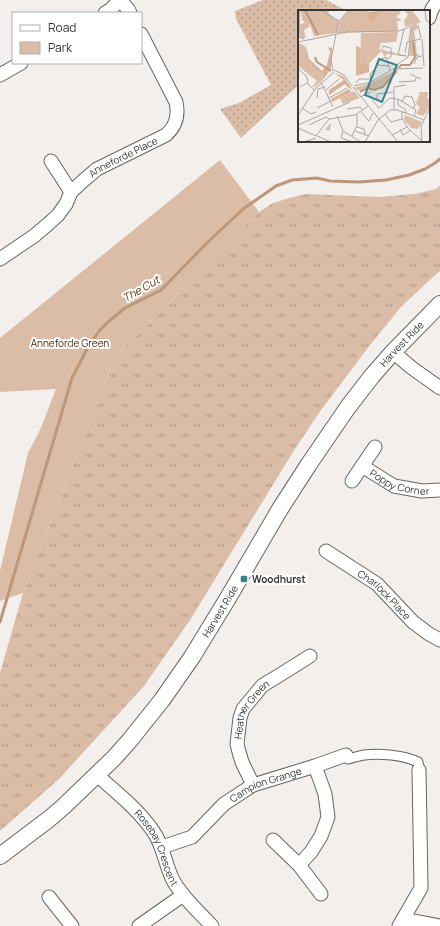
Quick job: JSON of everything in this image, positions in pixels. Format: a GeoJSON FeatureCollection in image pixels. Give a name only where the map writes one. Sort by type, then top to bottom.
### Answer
{"type":"FeatureCollection","features":[{"type":"Feature","properties":{"kind":"street"},"geometry":{"type":"LineString","coordinates":[[107,12],[120,0],[130,12]]}},
{"type":"Feature","properties":{"kind":"street"},"geometry":{"type":"LineString","coordinates":[[430,15],[438,0]]}},
{"type":"Feature","properties":{"kind":"street","name":"Anneforde Place"},"geometry":{"type":"LineString","coordinates":[[0,259],[34,236],[58,215],[66,204],[71,192],[97,169],[166,135],[174,126],[178,114],[176,102],[142,36]]}},
{"type":"Feature","properties":{"kind":"street"},"geometry":{"type":"LineString","coordinates":[[0,75],[19,64]]}},
{"type":"Feature","properties":{"kind":"street"},"geometry":{"type":"LineString","coordinates":[[50,161],[71,192]]}},
{"type":"Feature","properties":{"kind":"street","name":"Harvest Ride"},"geometry":{"type":"LineString","coordinates":[[0,856],[49,819],[97,775],[130,740],[178,677],[228,598],[308,464],[348,407],[393,352],[440,304]]}},
{"type":"Feature","properties":{"kind":"street"},"geometry":{"type":"LineString","coordinates":[[393,352],[440,388]]}},
{"type":"Feature","properties":{"kind":"street","name":"Poppy Corner"},"geometry":{"type":"LineString","coordinates":[[352,482],[375,447]]}},
{"type":"Feature","properties":{"kind":"street","name":"Poppy Corner"},"geometry":{"type":"LineString","coordinates":[[362,466],[394,486],[422,491],[440,490]]}},
{"type":"Feature","properties":{"kind":"street","name":"Charlock Place"},"geometry":{"type":"LineString","coordinates":[[326,551],[377,584],[413,622],[440,640]]}},
{"type":"Feature","properties":{"kind":"street","name":"Heather Green"},"geometry":{"type":"LineString","coordinates":[[253,785],[242,762],[237,744],[238,729],[243,709],[262,686],[310,656]]}},
{"type":"Feature","properties":{"kind":"street","name":"Campion Grange"},"geometry":{"type":"LineString","coordinates":[[162,847],[192,837],[224,804],[253,785],[346,755],[348,759],[363,755],[381,754],[414,760],[418,762],[418,770]]}},
{"type":"Feature","properties":{"kind":"street"},"geometry":{"type":"LineString","coordinates":[[299,864],[311,852],[321,836],[328,817],[325,794],[315,766]]}},
{"type":"Feature","properties":{"kind":"street"},"geometry":{"type":"LineString","coordinates":[[418,770],[421,888],[401,922],[440,926]]}},
{"type":"Feature","properties":{"kind":"street","name":"Rosebay Crescent"},"geometry":{"type":"LineString","coordinates":[[97,775],[128,802],[153,830],[162,847],[165,860],[174,881],[183,895],[212,926]]}},
{"type":"Feature","properties":{"kind":"street"},"geometry":{"type":"LineString","coordinates":[[273,840],[299,864],[321,894]]}},
{"type":"Feature","properties":{"kind":"street"},"geometry":{"type":"LineString","coordinates":[[139,926],[183,895]]}},
{"type":"Feature","properties":{"kind":"street"},"geometry":{"type":"LineString","coordinates":[[49,897],[72,926]]}},
{"type":"Feature","properties":{"kind":"green space"},"geometry":{"type":"Polygon","coordinates":[[[263,0],[326,0],[345,10],[298,10],[298,86],[241,138],[220,109],[239,103],[271,85],[236,19],[235,11],[263,0]]]}},
{"type":"Feature","properties":{"kind":"green space","name":"Anneforde Green"},"geometry":{"type":"Polygon","coordinates":[[[220,160],[259,212],[115,357],[23,593],[0,601],[0,571],[28,453],[40,430],[56,389],[0,392],[0,338],[220,160]]]}},
{"type":"Feature","properties":{"kind":"green space"},"geometry":{"type":"Polygon","coordinates":[[[440,186],[440,271],[401,307],[321,410],[293,452],[190,620],[144,686],[58,780],[0,831],[0,673],[23,593],[115,357],[259,212],[273,203],[306,194],[379,197],[415,194],[436,189],[440,186]]]}},
{"type":"Feature","properties":{"kind":"waterway","name":"The Cut"},"geometry":{"type":"LineString","coordinates":[[0,622],[72,378],[87,349],[99,331],[125,308],[161,290],[243,209],[276,186],[292,180],[317,178],[330,181],[359,182],[386,180],[409,175],[425,169],[440,159]]}},
{"type":"Feature","properties":{"kind":"place","name":"Woodhurst"},"geometry":{"type":"Point","coordinates":[244,579]}}]}
